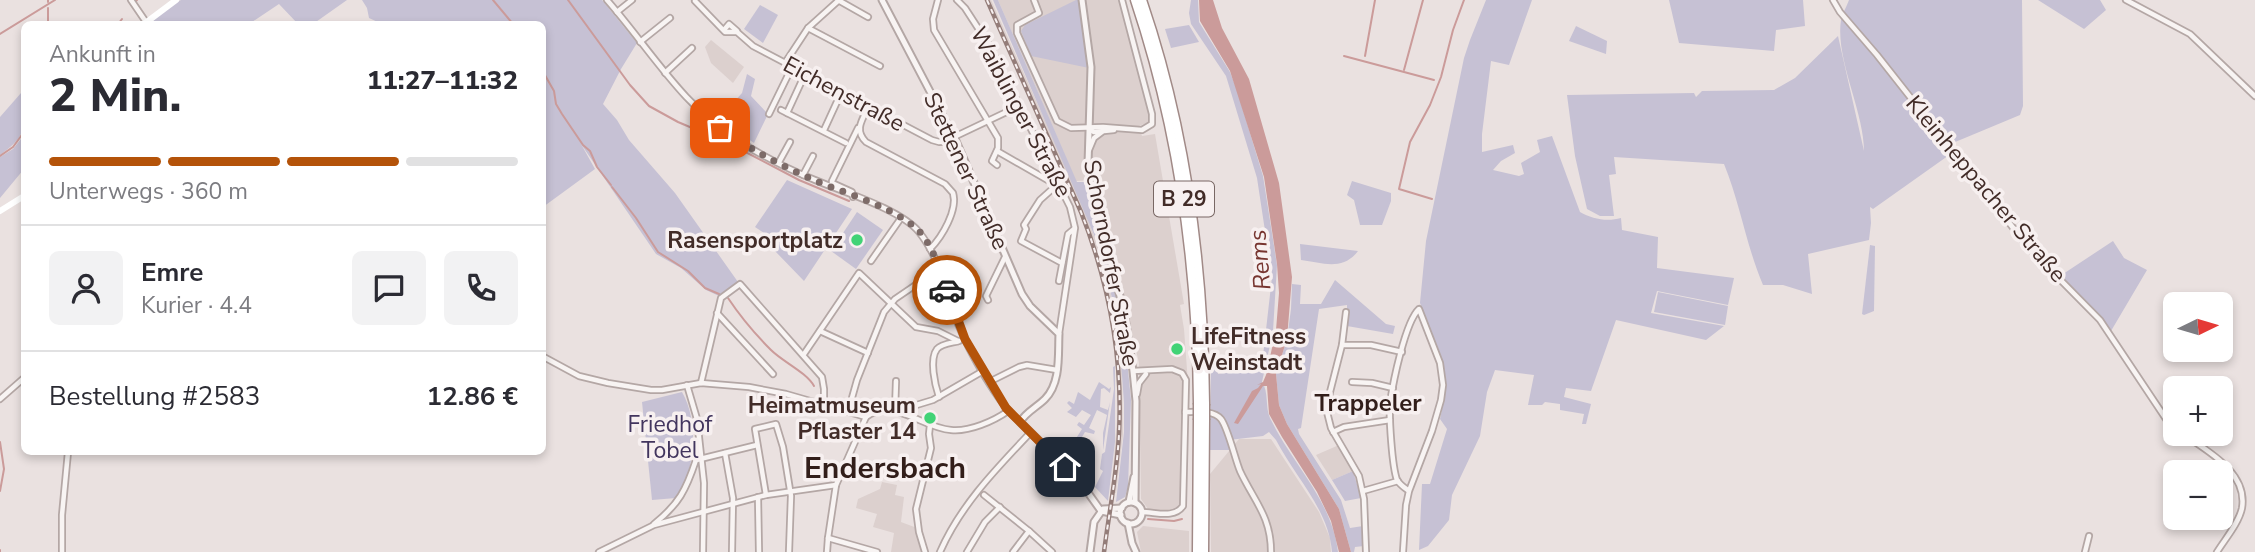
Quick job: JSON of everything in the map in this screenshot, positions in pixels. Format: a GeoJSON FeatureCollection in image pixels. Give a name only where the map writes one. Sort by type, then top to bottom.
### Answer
{"type":"FeatureCollection","features":[{"type":"Feature","properties":{"kind":"highway","name":"B 29"},"geometry":{"type":"LineString","coordinates":[[1135,0],[1160,83],[1182,185],[1193,271],[1202,403]]}},
{"type":"Feature","properties":{"kind":"highway","name":"B 29"},"geometry":{"type":"LineString","coordinates":[[1145,3],[1174,109],[1191,195],[1202,298],[1204,552]]}},
{"type":"Feature","properties":{"kind":"highway","name":"B 29"},"geometry":{"type":"LineString","coordinates":[[1197,552],[1202,420]]}},
{"type":"Feature","properties":{"kind":"main road"},"geometry":{"type":"LineString","coordinates":[[148,21],[176,0]]}},
{"type":"Feature","properties":{"kind":"main road"},"geometry":{"type":"LineString","coordinates":[[0,211],[21,198]]}},
{"type":"Feature","properties":{"kind":"street"},"geometry":{"type":"LineString","coordinates":[[131,0],[144,21]]}},
{"type":"Feature","properties":{"kind":"street"},"geometry":{"type":"LineString","coordinates":[[607,0],[680,92],[720,128],[803,175],[901,218],[918,230],[939,269],[965,339],[1008,411],[1079,480],[1101,511],[1121,515],[1130,524],[1136,550]]}},
{"type":"Feature","properties":{"kind":"street"},"geometry":{"type":"LineString","coordinates":[[617,12],[632,0]]}},
{"type":"Feature","properties":{"kind":"street","name":"Eichenstraße"},"geometry":{"type":"LineString","coordinates":[[694,0],[723,30],[737,32],[753,46],[805,74],[932,140],[939,142],[955,139]]}},
{"type":"Feature","properties":{"kind":"street"},"geometry":{"type":"LineString","coordinates":[[785,63],[808,28],[839,0],[868,17]]}},
{"type":"Feature","properties":{"kind":"street","name":"Stettener Straße"},"geometry":{"type":"LineString","coordinates":[[882,0],[955,139],[1022,294],[1030,306],[1059,334]]}},
{"type":"Feature","properties":{"kind":"street"},"geometry":{"type":"LineString","coordinates":[[938,0],[933,19],[934,30],[998,138],[993,163],[997,165],[1004,155]]}},
{"type":"Feature","properties":{"kind":"street","name":"Waiblinger Straße"},"geometry":{"type":"LineString","coordinates":[[957,0],[989,45],[1059,183],[1070,207],[1075,228],[1059,334],[1055,384],[1049,395],[1020,422]]}},
{"type":"Feature","properties":{"kind":"street"},"geometry":{"type":"LineString","coordinates":[[1034,0],[1037,15],[1017,25],[1016,29],[1057,121],[1072,128],[1142,130],[1150,126],[1153,119],[1122,0]]}},
{"type":"Feature","properties":{"kind":"street","name":"Schorndorfer Straße"},"geometry":{"type":"LineString","coordinates":[[1082,0],[1091,67],[1088,128],[1091,189],[1124,311],[1136,401],[1132,502]]}},
{"type":"Feature","properties":{"kind":"street","name":"Kleinheppacher Straße"},"geometry":{"type":"LineString","coordinates":[[1833,0],[2029,247],[2100,320],[2163,414]]}},
{"type":"Feature","properties":{"kind":"street"},"geometry":{"type":"LineString","coordinates":[[2126,0],[2190,34],[2255,96]]}},
{"type":"Feature","properties":{"kind":"street"},"geometry":{"type":"LineString","coordinates":[[640,43],[670,18]]}},
{"type":"Feature","properties":{"kind":"street"},"geometry":{"type":"LineString","coordinates":[[808,28],[880,66]]}},
{"type":"Feature","properties":{"kind":"street"},"geometry":{"type":"LineString","coordinates":[[665,73],[692,48]]}},
{"type":"Feature","properties":{"kind":"street"},"geometry":{"type":"LineString","coordinates":[[769,114],[792,67]]}},
{"type":"Feature","properties":{"kind":"street"},"geometry":{"type":"LineString","coordinates":[[786,113],[805,74]]}},
{"type":"Feature","properties":{"kind":"street"},"geometry":{"type":"LineString","coordinates":[[824,130],[841,93]]}},
{"type":"Feature","properties":{"kind":"street"},"geometry":{"type":"LineString","coordinates":[[853,197],[852,192],[832,183],[869,106]]}},
{"type":"Feature","properties":{"kind":"street"},"geometry":{"type":"LineString","coordinates":[[955,139],[1020,106]]}},
{"type":"Feature","properties":{"kind":"street"},"geometry":{"type":"LineString","coordinates":[[780,110],[846,143]]}},
{"type":"Feature","properties":{"kind":"street"},"geometry":{"type":"LineString","coordinates":[[859,127],[861,137],[866,142],[950,188],[955,198],[954,206],[939,241],[930,249]]}},
{"type":"Feature","properties":{"kind":"street"},"geometry":{"type":"LineString","coordinates":[[1088,128],[1094,132],[1117,130]]}},
{"type":"Feature","properties":{"kind":"street"},"geometry":{"type":"LineString","coordinates":[[1088,150],[1094,138],[1102,132]]}},
{"type":"Feature","properties":{"kind":"street"},"geometry":{"type":"LineString","coordinates":[[779,162],[790,142]]}},
{"type":"Feature","properties":{"kind":"street"},"geometry":{"type":"LineString","coordinates":[[996,152],[1051,182],[1059,183]]}},
{"type":"Feature","properties":{"kind":"street"},"geometry":{"type":"LineString","coordinates":[[803,175],[813,156]]}},
{"type":"Feature","properties":{"kind":"street"},"geometry":{"type":"LineString","coordinates":[[1059,183],[1040,200],[1024,225],[1026,229],[1021,241],[1062,263]]}},
{"type":"Feature","properties":{"kind":"street"},"geometry":{"type":"LineString","coordinates":[[871,261],[901,218]]}},
{"type":"Feature","properties":{"kind":"street","name":"Waiblinger Straße"},"geometry":{"type":"LineString","coordinates":[[1059,281],[1068,234],[1075,228]]}},
{"type":"Feature","properties":{"kind":"street"},"geometry":{"type":"LineString","coordinates":[[988,300],[986,296],[1005,257]]}},
{"type":"Feature","properties":{"kind":"street"},"geometry":{"type":"LineString","coordinates":[[848,412],[857,380],[884,312],[890,303],[939,269]]}},
{"type":"Feature","properties":{"kind":"street"},"geometry":{"type":"LineString","coordinates":[[804,354],[859,273],[916,327],[938,331],[958,341]]}},
{"type":"Feature","properties":{"kind":"street"},"geometry":{"type":"LineString","coordinates":[[701,383],[721,298],[740,284],[822,377],[824,404]]}},
{"type":"Feature","properties":{"kind":"street"},"geometry":{"type":"LineString","coordinates":[[1403,552],[1409,491],[1432,431],[1443,386],[1440,363],[1419,309],[1408,328],[1390,405],[1398,481],[1409,491]]}},
{"type":"Feature","properties":{"kind":"street"},"geometry":{"type":"LineString","coordinates":[[1346,312],[1342,345],[1328,403],[1328,420],[1359,476],[1363,491],[1366,552]]}},
{"type":"Feature","properties":{"kind":"street"},"geometry":{"type":"LineString","coordinates":[[716,313],[773,374]]}},
{"type":"Feature","properties":{"kind":"street"},"geometry":{"type":"LineString","coordinates":[[820,331],[868,353]]}},
{"type":"Feature","properties":{"kind":"street"},"geometry":{"type":"LineString","coordinates":[[939,397],[933,370],[936,350],[939,346],[965,339]]}},
{"type":"Feature","properties":{"kind":"street"},"geometry":{"type":"LineString","coordinates":[[1342,345],[1371,345],[1402,352]]}},
{"type":"Feature","properties":{"kind":"street"},"geometry":{"type":"LineString","coordinates":[[546,358],[579,376],[608,383],[662,390],[701,383],[760,388],[866,416],[895,411],[905,413],[930,425],[951,430],[994,419],[1008,411]]}},
{"type":"Feature","properties":{"kind":"street"},"geometry":{"type":"LineString","coordinates":[[989,382],[1027,365],[1057,370]]}},
{"type":"Feature","properties":{"kind":"street"},"geometry":{"type":"LineString","coordinates":[[1133,373],[1172,369],[1178,370],[1186,380],[1183,506],[1174,514],[1142,512]]}},
{"type":"Feature","properties":{"kind":"street"},"geometry":{"type":"LineString","coordinates":[[1133,373],[1146,374],[1155,370]]}},
{"type":"Feature","properties":{"kind":"street"},"geometry":{"type":"LineString","coordinates":[[905,413],[910,407],[933,400],[984,371]]}},
{"type":"Feature","properties":{"kind":"street","name":"Schorndorfer Straße"},"geometry":{"type":"LineString","coordinates":[[1136,401],[1139,383],[1146,374]]}},
{"type":"Feature","properties":{"kind":"street"},"geometry":{"type":"LineString","coordinates":[[0,399],[21,381]]}},
{"type":"Feature","properties":{"kind":"street"},"geometry":{"type":"LineString","coordinates":[[895,411],[896,382]]}},
{"type":"Feature","properties":{"kind":"street"},"geometry":{"type":"LineString","coordinates":[[1352,382],[1394,388]]}},
{"type":"Feature","properties":{"kind":"street"},"geometry":{"type":"LineString","coordinates":[[687,384],[697,419],[701,459],[705,512],[703,552]]}},
{"type":"Feature","properties":{"kind":"street"},"geometry":{"type":"LineString","coordinates":[[1185,412],[1217,415],[1224,424],[1241,472],[1260,503],[1271,552]]}},
{"type":"Feature","properties":{"kind":"street"},"geometry":{"type":"LineString","coordinates":[[827,552],[836,485],[866,416]]}},
{"type":"Feature","properties":{"kind":"street"},"geometry":{"type":"LineString","coordinates":[[1334,432],[1350,426],[1391,420]]}},
{"type":"Feature","properties":{"kind":"street"},"geometry":{"type":"LineString","coordinates":[[766,495],[755,429],[776,425],[791,492],[789,552]]}},
{"type":"Feature","properties":{"kind":"street"},"geometry":{"type":"LineString","coordinates":[[926,552],[919,533],[916,509],[931,448],[930,425]]}},
{"type":"Feature","properties":{"kind":"street"},"geometry":{"type":"LineString","coordinates":[[940,552],[955,520],[1030,433]]}},
{"type":"Feature","properties":{"kind":"street"},"geometry":{"type":"LineString","coordinates":[[654,525],[675,505],[689,485],[696,460],[757,445]]}},
{"type":"Feature","properties":{"kind":"street"},"geometry":{"type":"LineString","coordinates":[[2200,446],[2225,463],[2235,477],[2242,501],[2241,512],[2217,552]]}},
{"type":"Feature","properties":{"kind":"street"},"geometry":{"type":"LineString","coordinates":[[725,453],[733,504],[732,552]]}},
{"type":"Feature","properties":{"kind":"street"},"geometry":{"type":"LineString","coordinates":[[62,552],[62,515],[68,455]]}},
{"type":"Feature","properties":{"kind":"street"},"geometry":{"type":"LineString","coordinates":[[1363,491],[1398,481]]}},
{"type":"Feature","properties":{"kind":"street"},"geometry":{"type":"LineString","coordinates":[[599,552],[654,525],[766,495],[836,485]]}},
{"type":"Feature","properties":{"kind":"street"},"geometry":{"type":"LineString","coordinates":[[984,495],[1052,552]]}},
{"type":"Feature","properties":{"kind":"street"},"geometry":{"type":"LineString","coordinates":[[758,497],[759,552]]}},
{"type":"Feature","properties":{"kind":"street"},"geometry":{"type":"LineString","coordinates":[[1090,552],[1094,522],[1101,511],[1106,508],[1122,508],[1132,502],[1140,506],[1142,512],[1139,521],[1130,524]]}},
{"type":"Feature","properties":{"kind":"street"},"geometry":{"type":"LineString","coordinates":[[967,552],[985,522],[1000,507]]}},
{"type":"Feature","properties":{"kind":"street"},"geometry":{"type":"LineString","coordinates":[[1121,515],[1122,508]]}},
{"type":"Feature","properties":{"kind":"street"},"geometry":{"type":"LineString","coordinates":[[1013,552],[1029,531]]}},
{"type":"Feature","properties":{"kind":"street"},"geometry":{"type":"LineString","coordinates":[[2085,552],[2089,536]]}},
{"type":"Feature","properties":{"kind":"street"},"geometry":{"type":"LineString","coordinates":[[828,538],[877,552]]}},
{"type":"Feature","properties":{"kind":"shaded area"},"geometry":{"type":"Polygon","coordinates":[[[985,0],[991,0],[1073,183],[1097,243],[1106,274],[1122,367],[1123,434],[1116,493],[1111,493],[1118,408],[1117,367],[1100,272],[1082,218],[985,0]]]}},
{"type":"Feature","properties":{"kind":"shaded area"},"geometry":{"type":"Polygon","coordinates":[[[998,0],[1120,0],[1151,112],[1149,122],[1139,126],[1142,136],[1155,134],[1184,304],[1180,305],[1188,383],[1180,504],[1175,511],[1148,509],[1141,499],[1139,363],[1096,180],[1076,181],[998,0]]]}},
{"type":"Feature","properties":{"kind":"shaded area"},"geometry":{"type":"Polygon","coordinates":[[[1199,0],[1213,0],[1222,28],[1249,79],[1279,183],[1292,277],[1287,339],[1276,374],[1279,405],[1287,424],[1339,509],[1351,552],[1339,552],[1331,521],[1317,492],[1269,414],[1267,386],[1263,386],[1238,424],[1234,423],[1252,391],[1258,388],[1261,384],[1257,385],[1263,382],[1266,375],[1276,330],[1279,293],[1277,264],[1264,177],[1230,71],[1200,21],[1199,0]]]}},
{"type":"Feature","properties":{"kind":"shaded area"},"geometry":{"type":"Polygon","coordinates":[[[711,40],[744,67],[733,83],[711,63],[705,47],[711,40]]]}},
{"type":"Feature","properties":{"kind":"shaded area"},"geometry":{"type":"Polygon","coordinates":[[[1239,439],[1271,439],[1319,512],[1330,538],[1331,552],[1211,552],[1210,474],[1239,439]]]}},
{"type":"Feature","properties":{"kind":"shaded area"},"geometry":{"type":"Polygon","coordinates":[[[1339,445],[1353,471],[1332,480],[1316,455],[1339,445]]]}},
{"type":"Feature","properties":{"kind":"shaded area"},"geometry":{"type":"Polygon","coordinates":[[[882,482],[897,485],[895,495],[904,497],[901,522],[917,528],[924,552],[891,552],[894,533],[873,527],[877,514],[856,508],[858,499],[880,489],[882,482]]]}},
{"type":"Feature","properties":{"kind":"shaded area"},"geometry":{"type":"Polygon","coordinates":[[[1143,526],[1189,531],[1189,552],[1141,552],[1137,532],[1143,526]]]}},
{"type":"Feature","properties":{"kind":"green space"},"geometry":{"type":"Polygon","coordinates":[[[181,0],[347,0],[317,21],[295,21],[279,4],[254,21],[153,21],[165,9],[181,0]]]}},
{"type":"Feature","properties":{"kind":"green space"},"geometry":{"type":"Polygon","coordinates":[[[362,0],[602,0],[637,43],[603,104],[629,140],[675,193],[738,282],[719,296],[706,290],[681,268],[656,254],[581,144],[595,169],[546,205],[546,21],[376,21],[369,18],[362,0]]]}},
{"type":"Feature","properties":{"kind":"green space"},"geometry":{"type":"Polygon","coordinates":[[[993,0],[998,0],[1077,182],[1084,182],[1123,322],[1131,400],[1128,487],[1125,497],[1116,502],[1124,432],[1118,321],[1098,244],[993,0]]]}},
{"type":"Feature","properties":{"kind":"green space"},"geometry":{"type":"Polygon","coordinates":[[[1079,0],[1089,68],[1031,56],[1021,31],[1025,25],[1079,0]]]}},
{"type":"Feature","properties":{"kind":"green space"},"geometry":{"type":"Polygon","coordinates":[[[1191,0],[1198,0],[1199,22],[1230,72],[1263,176],[1277,265],[1273,331],[1262,382],[1270,418],[1320,499],[1334,533],[1338,552],[1332,552],[1330,537],[1318,508],[1269,432],[1263,436],[1229,440],[1230,450],[1210,450],[1211,359],[1216,357],[1218,374],[1262,365],[1272,277],[1257,178],[1226,76],[1191,24],[1191,0]]]}},
{"type":"Feature","properties":{"kind":"green space"},"geometry":{"type":"Polygon","coordinates":[[[1486,0],[1532,0],[1509,65],[1491,61],[1482,152],[1513,145],[1515,153],[1501,161],[1493,170],[1519,176],[1524,174],[1521,163],[1540,152],[1537,140],[1552,136],[1580,212],[1600,219],[1621,218],[1622,230],[1658,237],[1657,268],[1734,278],[1728,305],[1657,291],[1651,313],[1724,326],[1706,340],[1616,320],[1591,391],[1566,388],[1564,397],[1591,404],[1586,424],[1582,424],[1584,414],[1560,410],[1560,404],[1545,402],[1542,405],[1528,405],[1534,375],[1495,370],[1487,392],[1480,436],[1452,495],[1449,520],[1428,546],[1419,550],[1422,484],[1430,484],[1447,429],[1440,419],[1445,395],[1438,348],[1420,303],[1426,241],[1464,58],[1486,0]]]}},
{"type":"Feature","properties":{"kind":"green space"},"geometry":{"type":"Polygon","coordinates":[[[1669,0],[1803,0],[1805,26],[1776,30],[1774,51],[1679,43],[1669,0]]]}},
{"type":"Feature","properties":{"kind":"green space"},"geometry":{"type":"Polygon","coordinates":[[[1849,0],[2022,0],[2023,106],[2020,115],[1948,145],[1952,153],[1873,209],[1870,207],[1869,240],[1808,254],[1812,294],[1783,285],[1763,285],[1724,164],[1614,157],[1616,174],[1609,175],[1614,216],[1600,216],[1587,209],[1575,156],[1567,95],[1694,93],[1696,97],[1702,91],[1774,90],[1795,78],[1838,36],[1864,151],[1860,119],[1840,35],[1842,18],[1849,0]]]}},
{"type":"Feature","properties":{"kind":"green space"},"geometry":{"type":"Polygon","coordinates":[[[2038,0],[2100,0],[2106,10],[2084,29],[2038,0]]]}},
{"type":"Feature","properties":{"kind":"green space"},"geometry":{"type":"Polygon","coordinates":[[[760,5],[778,15],[763,43],[744,29],[760,5]]]}},
{"type":"Feature","properties":{"kind":"green space"},"geometry":{"type":"Polygon","coordinates":[[[1189,25],[1199,42],[1171,48],[1165,29],[1189,25]]]}},
{"type":"Feature","properties":{"kind":"green space"},"geometry":{"type":"Polygon","coordinates":[[[1576,26],[1607,41],[1606,54],[1569,41],[1576,26]]]}},
{"type":"Feature","properties":{"kind":"green space"},"geometry":{"type":"Polygon","coordinates":[[[747,74],[755,79],[751,96],[768,114],[754,143],[719,119],[742,93],[747,74]]]}},
{"type":"Feature","properties":{"kind":"green space"},"geometry":{"type":"Polygon","coordinates":[[[21,93],[21,135],[0,155],[0,117],[21,93]]]}},
{"type":"Feature","properties":{"kind":"green space"},"geometry":{"type":"Polygon","coordinates":[[[21,139],[21,173],[0,198],[0,157],[13,149],[21,139]]]}},
{"type":"Feature","properties":{"kind":"green space"},"geometry":{"type":"Polygon","coordinates":[[[787,180],[852,209],[804,281],[775,251],[779,243],[755,227],[787,180]]]}},
{"type":"Feature","properties":{"kind":"green space"},"geometry":{"type":"Polygon","coordinates":[[[1352,181],[1391,193],[1391,201],[1382,225],[1360,225],[1354,200],[1347,195],[1352,181]]]}},
{"type":"Feature","properties":{"kind":"green space","name":"Rasensportplatz"},"geometry":{"type":"Polygon","coordinates":[[[857,212],[883,230],[856,269],[831,251],[857,212]]]}},
{"type":"Feature","properties":{"kind":"green space"},"geometry":{"type":"Polygon","coordinates":[[[2113,241],[2124,258],[2147,270],[2111,331],[2100,316],[2060,276],[2113,241]]]}},
{"type":"Feature","properties":{"kind":"green space"},"geometry":{"type":"Polygon","coordinates":[[[1300,244],[1358,251],[1346,261],[1325,264],[1301,260],[1300,244]]]}},
{"type":"Feature","properties":{"kind":"green space"},"geometry":{"type":"Polygon","coordinates":[[[1870,245],[1875,246],[1874,311],[1864,315],[1862,314],[1870,245]]]}},
{"type":"Feature","properties":{"kind":"green space"},"geometry":{"type":"Polygon","coordinates":[[[1335,280],[1386,324],[1395,326],[1393,334],[1347,326],[1347,305],[1319,309],[1301,428],[1298,429],[1341,500],[1350,528],[1363,526],[1364,546],[1355,547],[1354,552],[1351,552],[1339,509],[1287,424],[1279,405],[1276,374],[1287,339],[1292,284],[1301,285],[1300,304],[1321,304],[1335,280]]]}},
{"type":"Feature","properties":{"kind":"green space"},"geometry":{"type":"Polygon","coordinates":[[[1658,292],[1728,306],[1725,325],[1654,312],[1658,292]]]}},
{"type":"Feature","properties":{"kind":"green space"},"geometry":{"type":"Polygon","coordinates":[[[1115,366],[1115,442],[1108,501],[1095,487],[1103,471],[1100,469],[1102,454],[1105,452],[1115,366]]]}},
{"type":"Feature","properties":{"kind":"green space"},"geometry":{"type":"Polygon","coordinates":[[[1099,382],[1109,389],[1111,387],[1110,393],[1104,388],[1101,389],[1100,407],[1108,410],[1110,402],[1103,450],[1107,415],[1097,410],[1089,428],[1095,431],[1094,434],[1085,432],[1082,437],[1084,444],[1090,446],[1065,444],[1069,439],[1075,440],[1082,429],[1077,425],[1079,422],[1084,425],[1091,415],[1082,410],[1076,417],[1067,412],[1072,408],[1067,403],[1069,401],[1074,404],[1078,392],[1090,400],[1099,382]]]}},
{"type":"Feature","properties":{"kind":"green space","name":"Friedhof Tobel"},"geometry":{"type":"Polygon","coordinates":[[[682,392],[693,431],[688,474],[676,498],[652,500],[642,402],[682,392]]]}},
{"type":"Feature","properties":{"kind":"green space"},"geometry":{"type":"Polygon","coordinates":[[[1353,471],[1361,498],[1345,501],[1332,480],[1353,471]]]}},
{"type":"Feature","properties":{"kind":"waterway"},"geometry":{"type":"LineString","coordinates":[[21,21],[55,0]]}},
{"type":"Feature","properties":{"kind":"waterway"},"geometry":{"type":"LineString","coordinates":[[493,0],[510,21]]}},
{"type":"Feature","properties":{"kind":"waterway"},"geometry":{"type":"LineString","coordinates":[[568,0],[630,85],[649,106],[799,180],[849,201]]}},
{"type":"Feature","properties":{"kind":"waterway"},"geometry":{"type":"LineString","coordinates":[[1365,56],[1375,0]]}},
{"type":"Feature","properties":{"kind":"waterway"},"geometry":{"type":"LineString","coordinates":[[1404,70],[1423,0]]}},
{"type":"Feature","properties":{"kind":"waterway"},"geometry":{"type":"LineString","coordinates":[[1432,199],[1399,189],[1410,142],[1430,105],[1441,77],[1464,0]]}},
{"type":"Feature","properties":{"kind":"waterway"},"geometry":{"type":"LineString","coordinates":[[48,8],[48,21]]}},
{"type":"Feature","properties":{"kind":"waterway"},"geometry":{"type":"LineString","coordinates":[[0,34],[21,21]]}},
{"type":"Feature","properties":{"kind":"waterway"},"geometry":{"type":"LineString","coordinates":[[1344,56],[1434,80]]}},
{"type":"Feature","properties":{"kind":"waterway"},"geometry":{"type":"LineString","coordinates":[[546,77],[554,91],[556,104],[611,185]]}},
{"type":"Feature","properties":{"kind":"waterway"},"geometry":{"type":"LineString","coordinates":[[0,156],[13,147],[21,136]]}},
{"type":"Feature","properties":{"kind":"waterway"},"geometry":{"type":"LineString","coordinates":[[612,187],[658,252],[688,271],[705,288],[719,294]]}},
{"type":"Feature","properties":{"kind":"waterway"},"geometry":{"type":"LineString","coordinates":[[728,298],[771,350],[806,376],[814,386]]}},
{"type":"Feature","properties":{"kind":"waterway"},"geometry":{"type":"LineString","coordinates":[[854,405],[869,407]]}},
{"type":"Feature","properties":{"kind":"waterway"},"geometry":{"type":"LineString","coordinates":[[0,442],[4,469],[0,491]]}},
{"type":"Feature","properties":{"kind":"waterway"},"geometry":{"type":"LineString","coordinates":[[1148,519],[1182,519]]}},
{"type":"Feature","properties":{"kind":"railway"},"geometry":{"type":"LineString","coordinates":[[987,0],[1081,212],[1099,266],[1112,321],[1119,377],[1119,434],[1104,552]]}},
{"type":"Feature","properties":{"kind":"way so far"},"geometry":{"type":"LineString","coordinates":[[720,128],[803,175],[891,212],[918,230],[930,249],[947,290]]}},
{"type":"Feature","properties":{"kind":"place","name":"Rasensportplatz"},"geometry":{"type":"Point","coordinates":[857,240]}},
{"type":"Feature","properties":{"kind":"place","name":"LifeFitness Weinstadt"},"geometry":{"type":"Point","coordinates":[1177,349]}},
{"type":"Feature","properties":{"kind":"place","name":"Heimatmuseum Pflaster 14"},"geometry":{"type":"Point","coordinates":[930,418]}},
{"type":"Feature","properties":{"kind":"district","name":"Trappeler"},"geometry":{"type":"Point","coordinates":[1368,403]}},
{"type":"Feature","properties":{"kind":"district","name":"Endersbach"},"geometry":{"type":"Point","coordinates":[885,468]}},
{"type":"Feature","properties":{"kind":"route"},"geometry":{"type":"LineString","coordinates":[[947,290],[965,339],[1006,408],[1065,467]]}},
{"type":"Feature","properties":{"kind":"water label","name":"Rems"},"geometry":{"type":"Point","coordinates":[1260,260]}}]}
